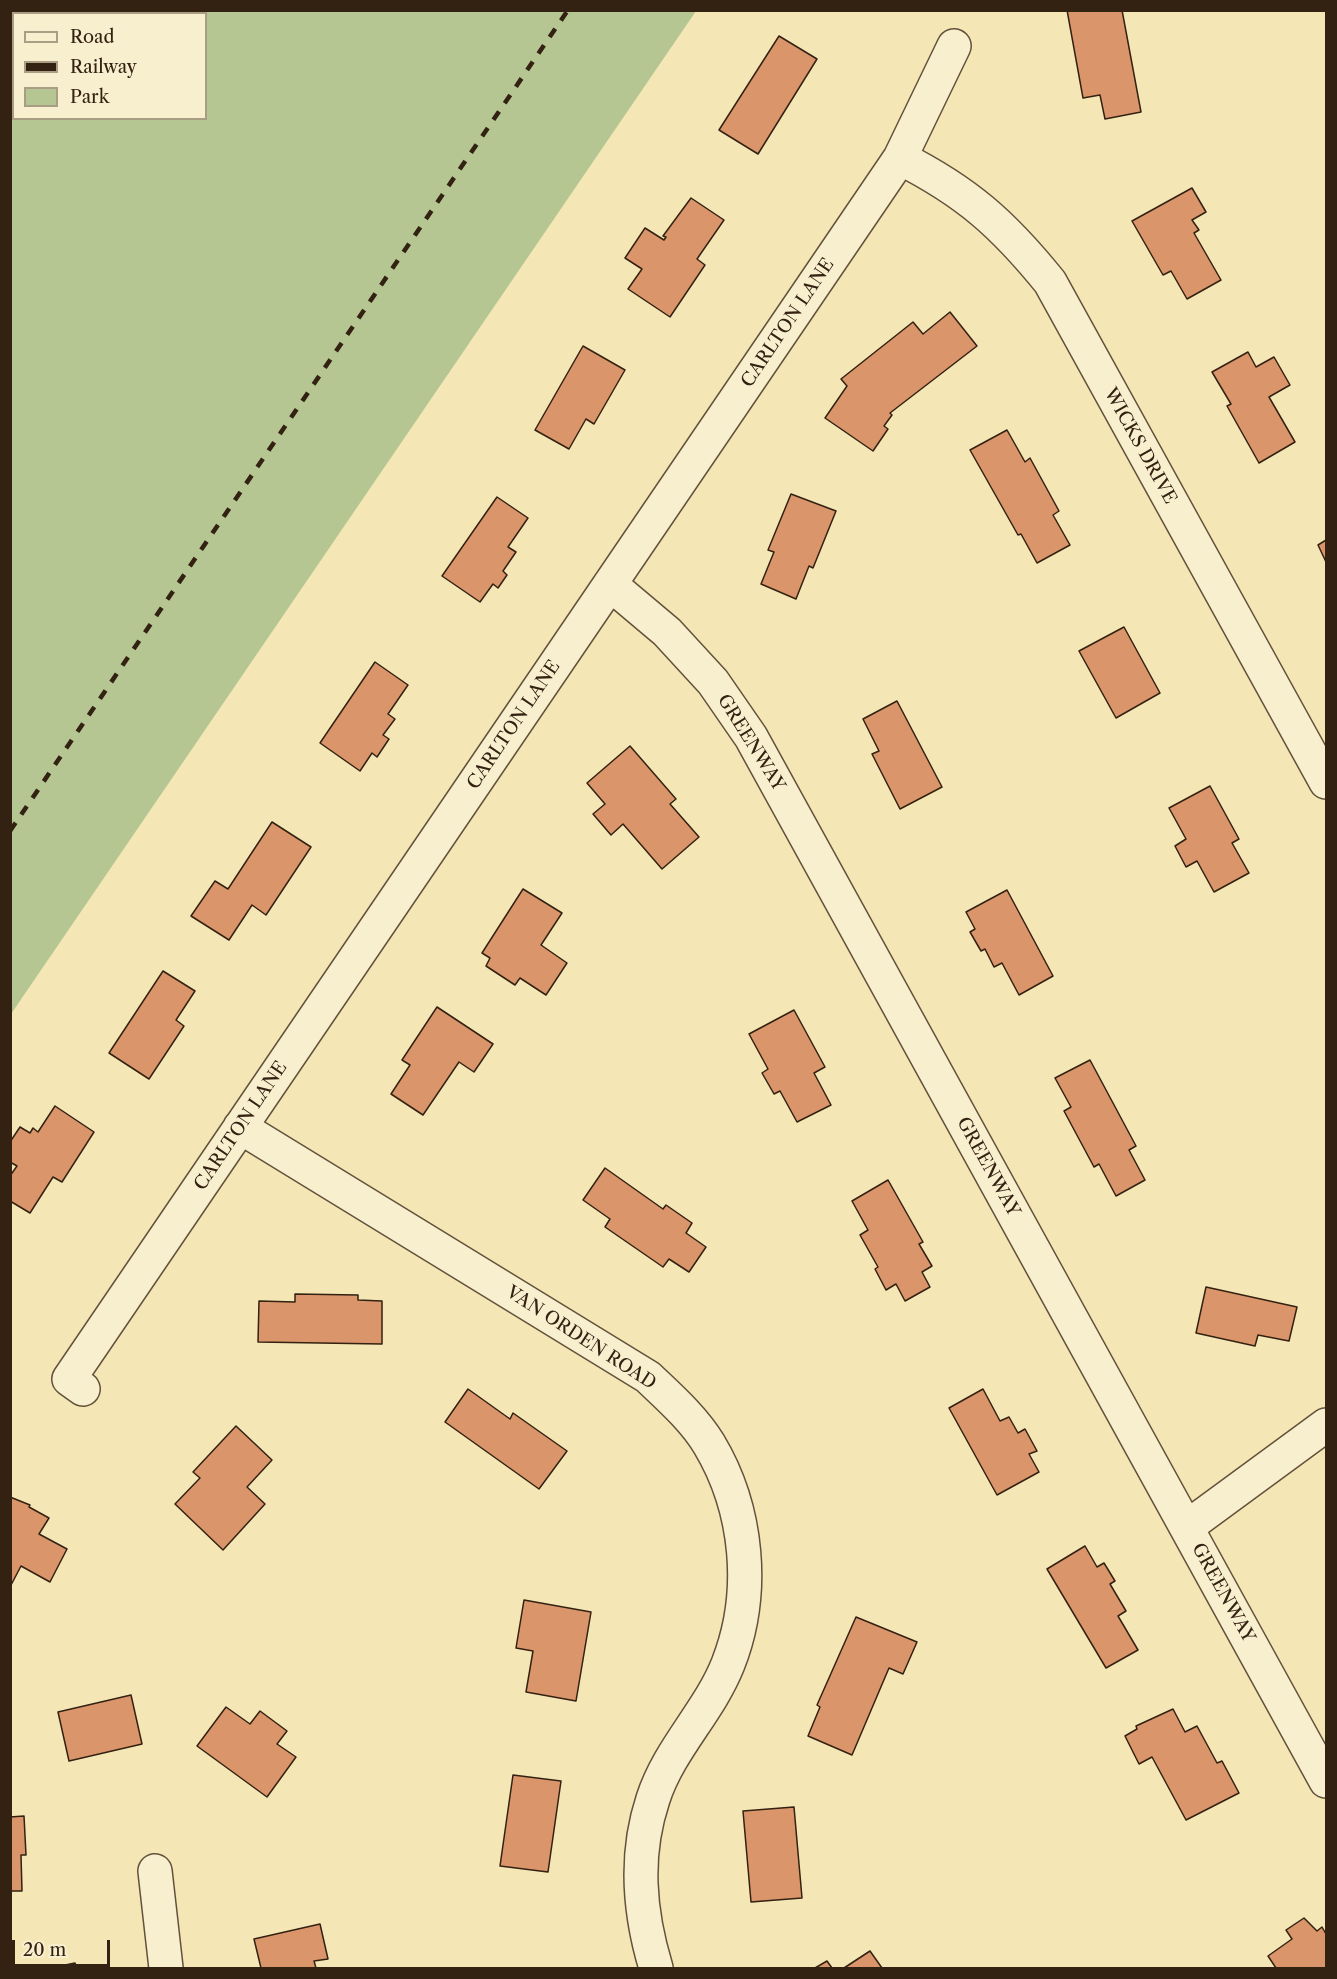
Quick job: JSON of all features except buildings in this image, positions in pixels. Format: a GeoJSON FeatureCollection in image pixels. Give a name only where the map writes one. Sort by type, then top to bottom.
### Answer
{"type":"FeatureCollection","features":[{"type":"Feature","properties":{"kind":"street","name":"CARLTON LANE"},"geometry":{"type":"LineString","coordinates":[[83,1389],[69,1379],[900,158],[954,46]]}},
{"type":"Feature","properties":{"kind":"street","name":"WICKS DRIVE"},"geometry":{"type":"LineString","coordinates":[[900,158],[938,177],[982,208],[1016,240],[1050,282],[1326,782]]}},
{"type":"Feature","properties":{"kind":"street","name":"GREENWAY"},"geometry":{"type":"LineString","coordinates":[[610,584],[674,640],[712,682],[752,737],[1326,1781]]}},
{"type":"Feature","properties":{"kind":"street","name":"VAN ORDEN ROAD"},"geometry":{"type":"LineString","coordinates":[[240,1127],[648,1377],[683,1409],[714,1455],[729,1486],[742,1532],[745,1575],[740,1622],[729,1664],[707,1706],[671,1759],[653,1798],[645,1830],[639,1883],[644,1930],[656,1968]]}},
{"type":"Feature","properties":{"kind":"street"},"geometry":{"type":"LineString","coordinates":[[1187,1527],[1326,1425]]}},
{"type":"Feature","properties":{"kind":"street"},"geometry":{"type":"LineString","coordinates":[[155,1871],[166,1968]]}},
{"type":"Feature","properties":{"kind":"green space"},"geometry":{"type":"Polygon","coordinates":[[[10,11],[696,11],[11,1014],[10,11]]]}},
{"type":"Feature","properties":{"kind":"railway"},"geometry":{"type":"LineString","coordinates":[[10,831],[568,10]]}}]}
